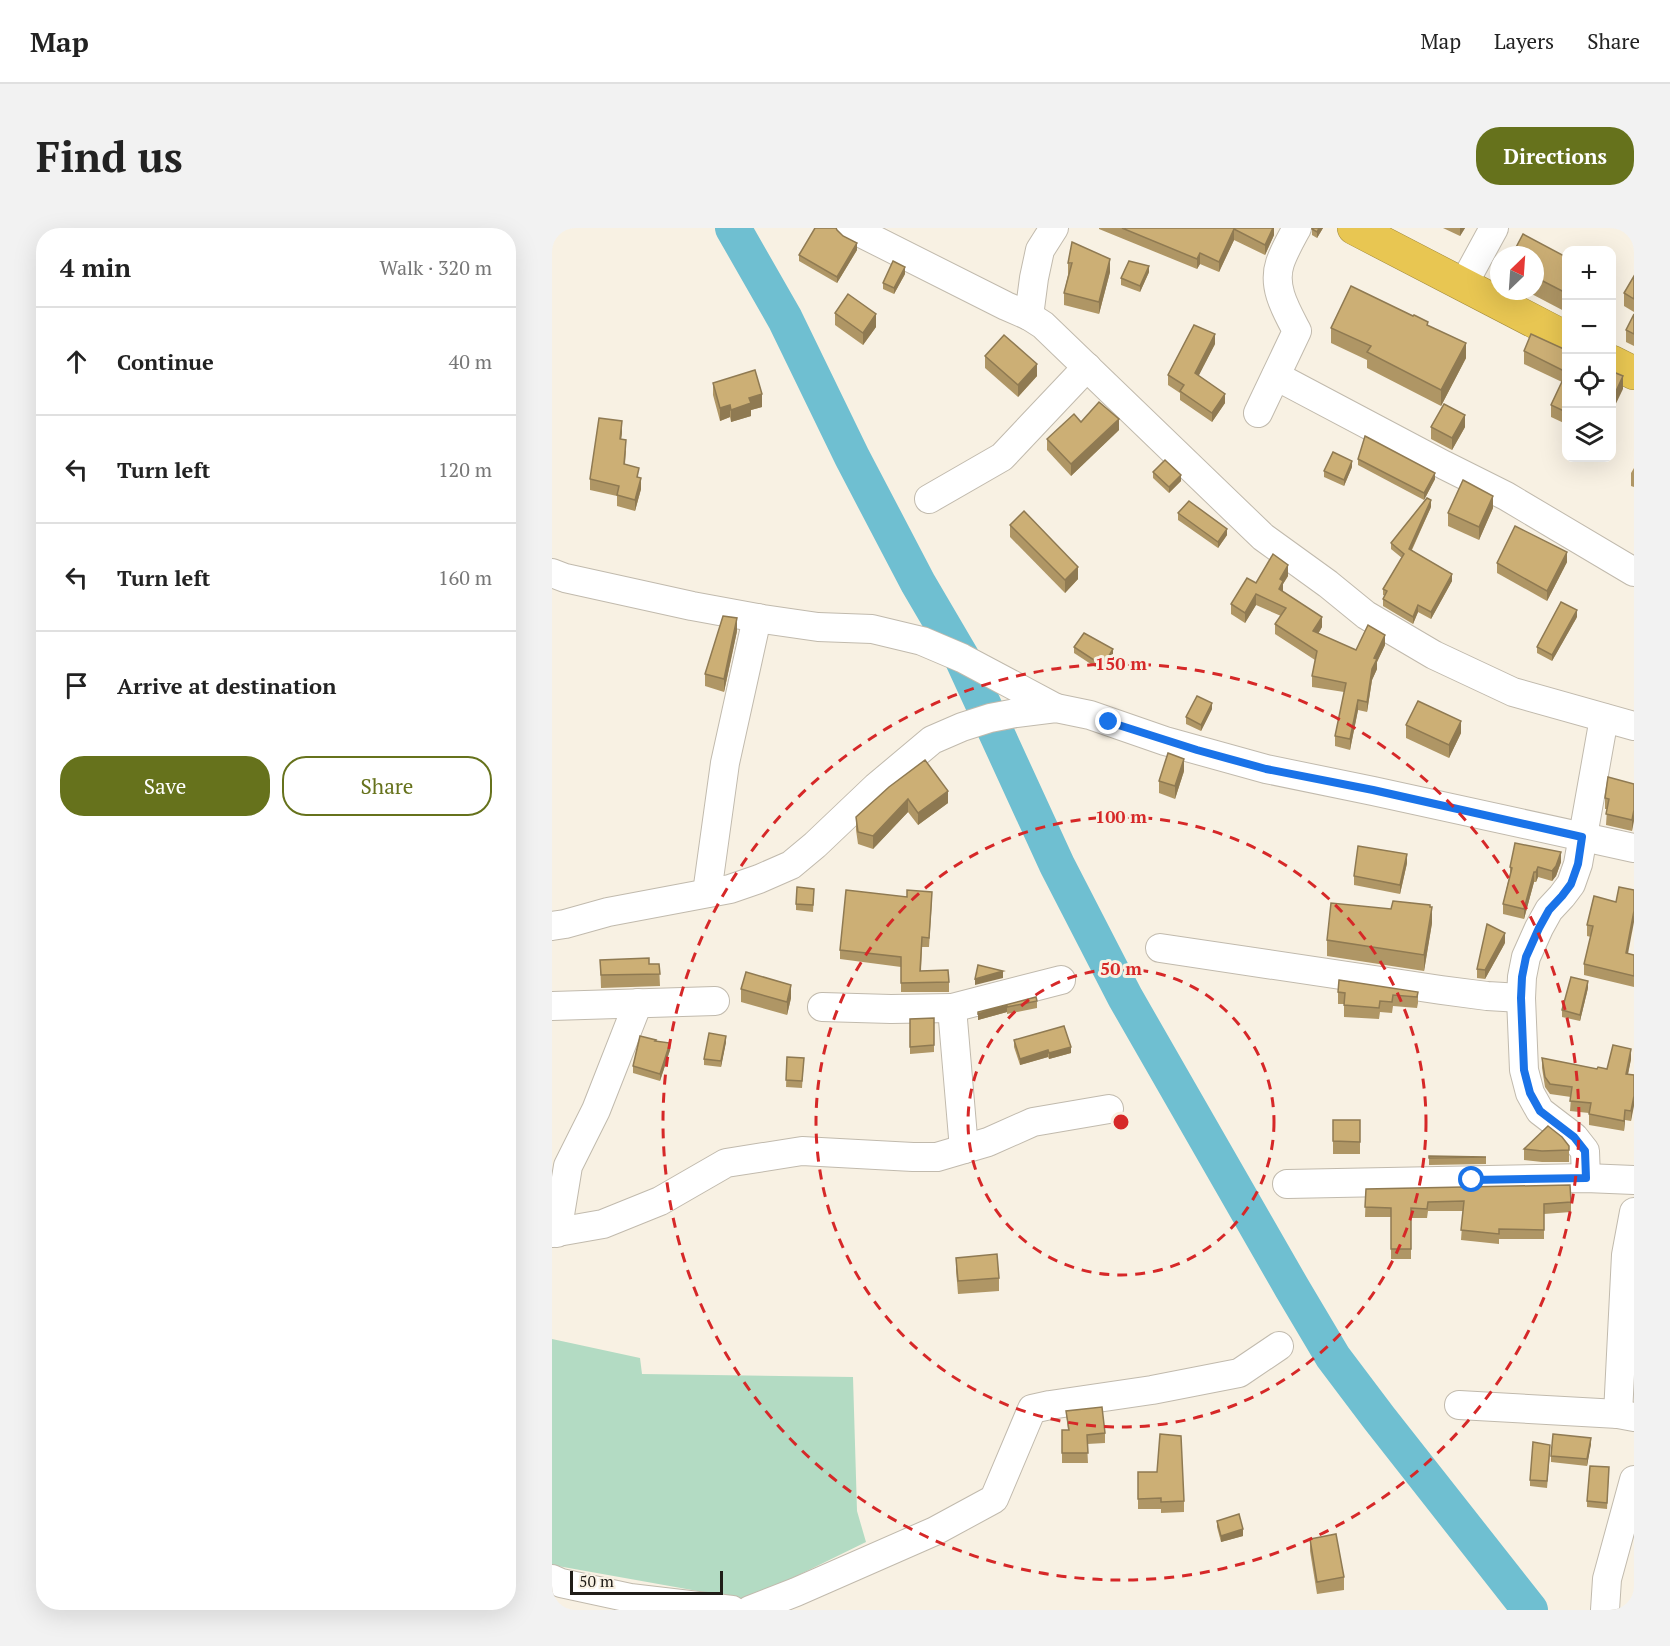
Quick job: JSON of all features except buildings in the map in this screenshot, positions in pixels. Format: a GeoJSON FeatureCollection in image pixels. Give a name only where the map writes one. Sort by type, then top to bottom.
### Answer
{"type":"FeatureCollection","features":[{"type":"Feature","properties":{"kind":"highway"},"geometry":{"type":"LineString","coordinates":[[1365,231],[1562,336]]}},
{"type":"Feature","properties":{"kind":"highway"},"geometry":{"type":"LineString","coordinates":[[1616,364],[1634,373]]}},
{"type":"Feature","properties":{"kind":"street"},"geometry":{"type":"LineString","coordinates":[[851,228],[1043,325],[1263,537],[1366,615],[1434,655],[1513,692],[1634,726]]}},
{"type":"Feature","properties":{"kind":"street"},"geometry":{"type":"LineString","coordinates":[[1029,316],[1040,250],[1054,228]]}},
{"type":"Feature","properties":{"kind":"street"},"geometry":{"type":"LineString","coordinates":[[1258,413],[1296,331],[1284,307],[1276,280],[1280,263],[1297,228]]}},
{"type":"Feature","properties":{"kind":"street"},"geometry":{"type":"LineString","coordinates":[[1463,285],[1494,228]]}},
{"type":"Feature","properties":{"kind":"street"},"geometry":{"type":"LineString","coordinates":[[929,499],[1002,457],[1087,368]]}},
{"type":"Feature","properties":{"kind":"street"},"geometry":{"type":"LineString","coordinates":[[1276,376],[1506,496],[1634,572]]}},
{"type":"Feature","properties":{"kind":"street"},"geometry":{"type":"LineString","coordinates":[[552,573],[565,578],[692,606],[757,618],[818,627],[872,629],[922,641],[962,658],[1056,708],[1090,715],[1175,744],[1266,769],[1373,790],[1634,848]]}},
{"type":"Feature","properties":{"kind":"street"},"geometry":{"type":"LineString","coordinates":[[707,893],[725,764],[757,618]]}},
{"type":"Feature","properties":{"kind":"street"},"geometry":{"type":"LineString","coordinates":[[552,926],[608,912],[730,889],[759,879],[790,865],[815,845],[876,787],[932,740],[990,718],[1056,708]]}},
{"type":"Feature","properties":{"kind":"street"},"geometry":{"type":"LineString","coordinates":[[1586,1178],[1585,1151],[1574,1137],[1540,1111],[1530,1093],[1524,1070],[1521,998],[1526,957],[1549,910],[1571,884],[1578,864],[1604,718]]}},
{"type":"Feature","properties":{"kind":"street"},"geometry":{"type":"LineString","coordinates":[[1160,948],[1440,990],[1521,998]]}},
{"type":"Feature","properties":{"kind":"street"},"geometry":{"type":"LineString","coordinates":[[822,1006],[891,1009],[952,1008],[1061,980]]}},
{"type":"Feature","properties":{"kind":"street"},"geometry":{"type":"LineString","coordinates":[[552,1006],[715,1000]]}},
{"type":"Feature","properties":{"kind":"street"},"geometry":{"type":"LineString","coordinates":[[638,1003],[596,1110],[568,1166],[554,1233],[603,1224],[660,1201],[726,1163],[801,1151],[913,1157],[937,1156],[988,1142],[1034,1122],[1109,1109]]}},
{"type":"Feature","properties":{"kind":"street"},"geometry":{"type":"LineString","coordinates":[[952,1008],[964,1149]]}},
{"type":"Feature","properties":{"kind":"street"},"geometry":{"type":"LineString","coordinates":[[1287,1184],[1586,1178],[1634,1180]]}},
{"type":"Feature","properties":{"kind":"street"},"geometry":{"type":"LineString","coordinates":[[1459,1405],[1626,1415],[1626,1255],[1634,1212]]}},
{"type":"Feature","properties":{"kind":"street"},"geometry":{"type":"LineString","coordinates":[[750,1610],[935,1531],[994,1499],[1032,1409],[1152,1390],[1239,1373],[1279,1346]]}},
{"type":"Feature","properties":{"kind":"street"},"geometry":{"type":"LineString","coordinates":[[1605,1610],[1607,1580],[1632,1496]]}},
{"type":"Feature","properties":{"kind":"street"},"geometry":{"type":"LineString","coordinates":[[552,1579],[630,1598],[732,1610]]}},
{"type":"Feature","properties":{"kind":"green space"},"geometry":{"type":"Polygon","coordinates":[[[552,1339],[640,1358],[642,1374],[853,1377],[857,1511],[866,1542],[748,1600],[552,1565],[552,1339]]]}},
{"type":"Feature","properties":{"kind":"waterway"},"geometry":{"type":"LineString","coordinates":[[733,228],[785,319],[852,457],[918,583],[962,658],[1057,865],[1125,997],[1292,1288],[1333,1357],[1530,1610]]}},
{"type":"Feature","properties":{"kind":"route"},"geometry":{"type":"LineString","coordinates":[[1109,722],[1165,741],[1266,769],[1373,790],[1582,837],[1578,864],[1571,884],[1549,910],[1526,957],[1521,998],[1524,1070],[1530,1093],[1540,1111],[1574,1137],[1585,1151],[1586,1178],[1472,1180]]}}]}
